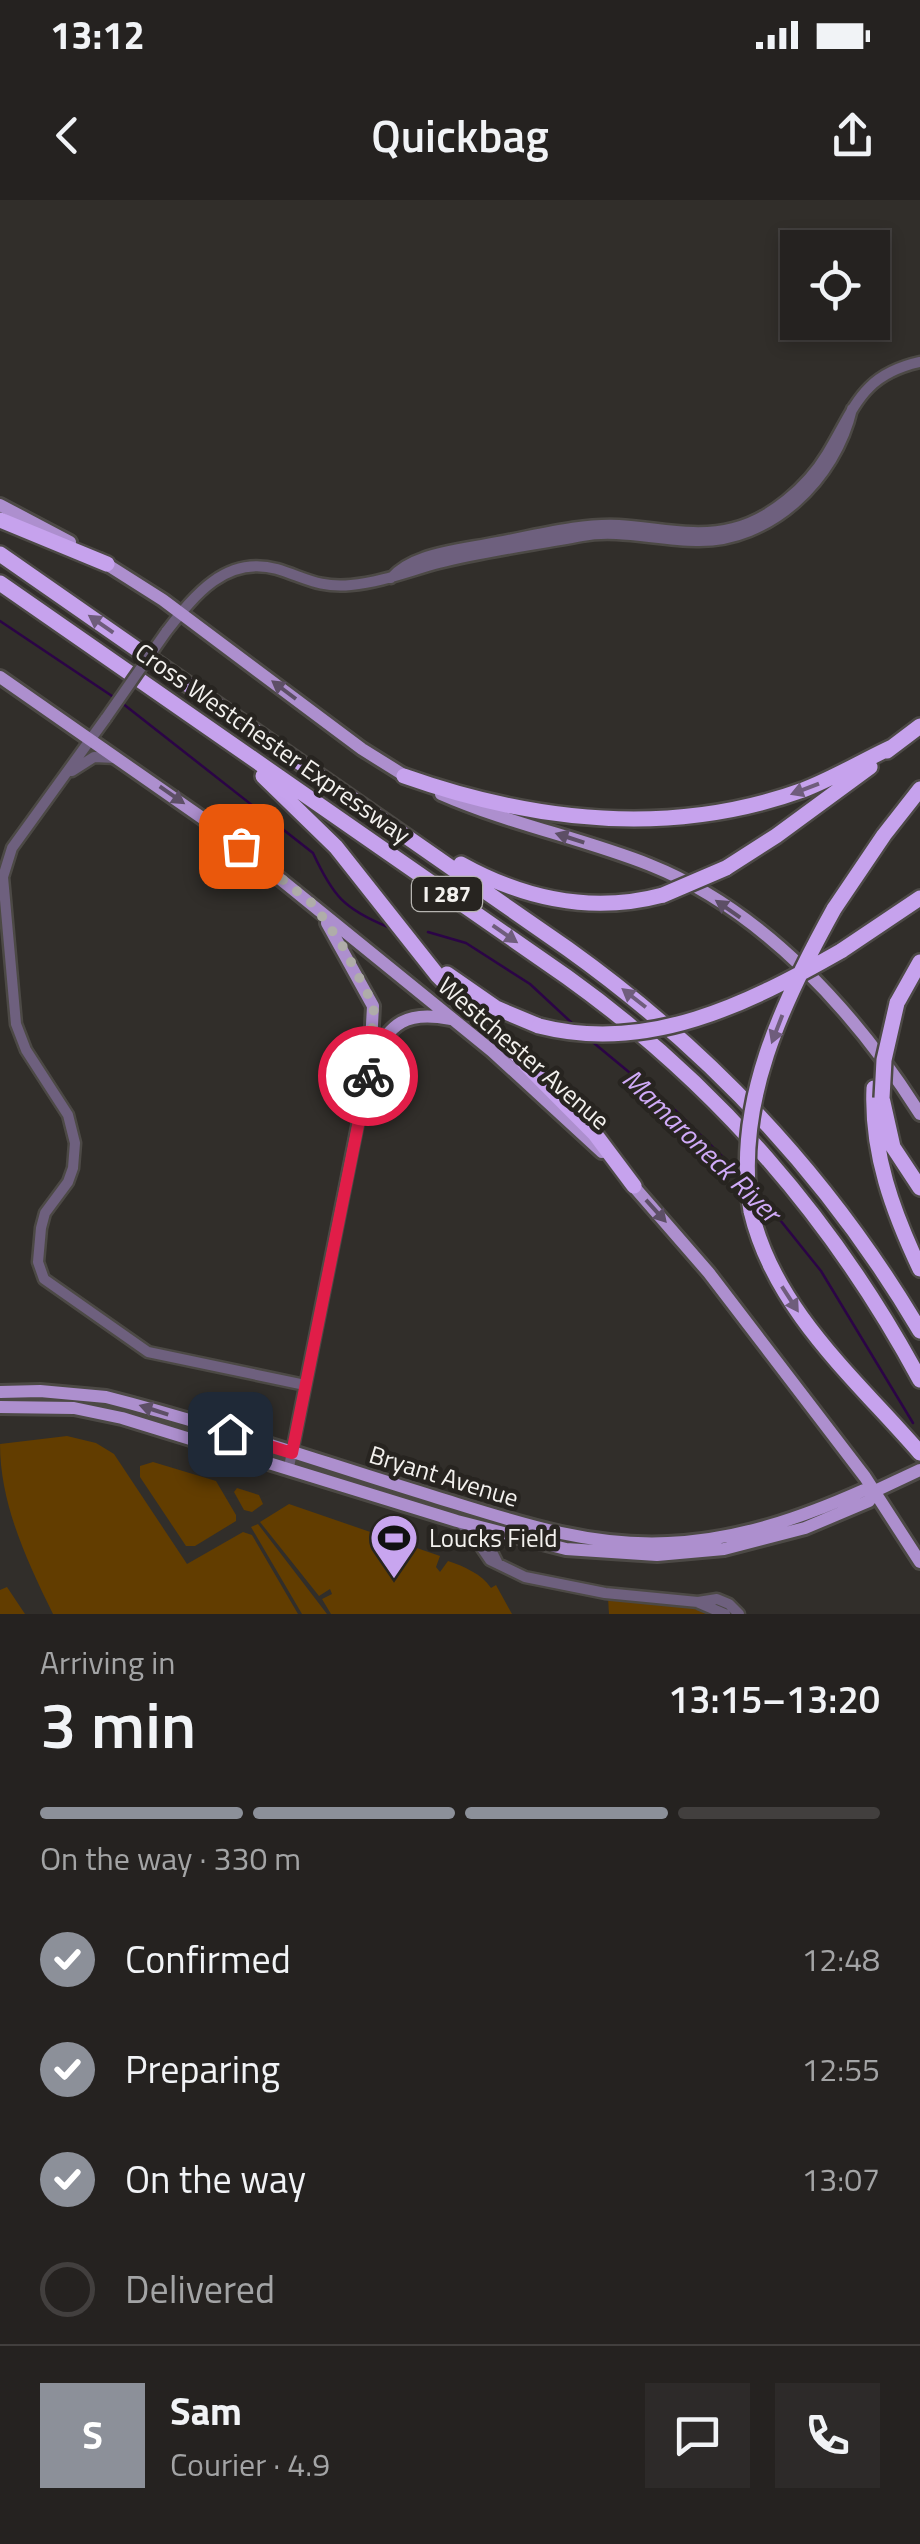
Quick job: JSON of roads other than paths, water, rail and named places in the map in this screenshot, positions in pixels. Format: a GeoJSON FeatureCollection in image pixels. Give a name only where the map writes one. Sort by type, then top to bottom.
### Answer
{"type":"FeatureCollection","features":[{"type":"Feature","properties":{"kind":"highway"},"geometry":{"type":"LineString","coordinates":[[0,520],[107,564]]}},
{"type":"Feature","properties":{"kind":"highway","name":"Cross Westchester Expressway"},"geometry":{"type":"LineString","coordinates":[[0,554],[608,978],[708,1062],[776,1131],[828,1194],[878,1262],[920,1330]]}},
{"type":"Feature","properties":{"kind":"highway","name":"Cross Westchester Expressway"},"geometry":{"type":"LineString","coordinates":[[0,583],[582,988],[681,1069],[751,1139],[814,1214],[870,1294],[920,1380]]}},
{"type":"Feature","properties":{"kind":"highway"},"geometry":{"type":"LineString","coordinates":[[195,718],[310,818],[454,980],[496,1008],[539,1026],[600,1036],[664,1029],[757,995],[841,951],[920,898]]}},
{"type":"Feature","properties":{"kind":"highway"},"geometry":{"type":"LineString","coordinates":[[382,819],[478,874],[534,896],[597,904],[664,895],[726,868],[776,836],[920,726]]}},
{"type":"Feature","properties":{"kind":"highway"},"geometry":{"type":"LineString","coordinates":[[404,776],[469,798],[532,812],[596,820],[650,820],[727,810],[788,795],[836,776],[892,746]]}},
{"type":"Feature","properties":{"kind":"highway"},"geometry":{"type":"LineString","coordinates":[[920,789],[884,834],[834,909],[790,995],[756,1090],[746,1143],[751,1211],[766,1256],[800,1314],[830,1354],[920,1453]]}},
{"type":"Feature","properties":{"kind":"highway"},"geometry":{"type":"LineString","coordinates":[[380,900],[438,976],[595,1134],[634,1186]]}},
{"type":"Feature","properties":{"kind":"highway"},"geometry":{"type":"LineString","coordinates":[[920,962],[897,1003],[874,1127],[882,1169],[920,1269]]}},
{"type":"Feature","properties":{"kind":"highway"},"geometry":{"type":"LineString","coordinates":[[878,1093],[890,1140],[920,1188]]}},
{"type":"Feature","properties":{"kind":"main road"},"geometry":{"type":"LineString","coordinates":[[0,505],[107,564],[181,613],[362,750],[404,776],[465,804],[647,864],[720,902],[772,943],[832,1000],[886,1064],[920,1114]]}},
{"type":"Feature","properties":{"kind":"main road","name":"Westchester Avenue"},"geometry":{"type":"LineString","coordinates":[[0,676],[221,830],[564,1116],[634,1186],[709,1274],[876,1491],[920,1562]]}},
{"type":"Feature","properties":{"kind":"main road"},"geometry":{"type":"LineString","coordinates":[[314,905],[336,935],[372,1002],[370,1062]]}},
{"type":"Feature","properties":{"kind":"main road"},"geometry":{"type":"LineString","coordinates":[[370,1062],[387,1033],[404,1020],[424,1016],[453,1020]]}},
{"type":"Feature","properties":{"kind":"main road","name":"Bryant Avenue"},"geometry":{"type":"LineString","coordinates":[[0,1392],[106,1397],[458,1521],[517,1539],[613,1554],[724,1549],[805,1528],[869,1500],[876,1491],[920,1470]]}},
{"type":"Feature","properties":{"kind":"main road","name":"Bryant Avenue"},"geometry":{"type":"LineString","coordinates":[[0,1407],[74,1408],[134,1421],[554,1533],[617,1542],[682,1542],[736,1535],[796,1519],[864,1490],[876,1491]]}},
{"type":"Feature","properties":{"kind":"main road"},"geometry":{"type":"LineString","coordinates":[[0,1414],[52,1413],[134,1421]]}},
{"type":"Feature","properties":{"kind":"main road"},"geometry":{"type":"LineString","coordinates":[[848,1497],[854,1479],[852,1460]]}},
{"type":"Feature","properties":{"kind":"street"},"geometry":{"type":"LineString","coordinates":[[305,1385],[148,1352],[44,1279],[39,1269],[46,1213],[68,1182],[76,1144],[68,1115],[26,1050],[16,1024],[3,877],[12,848],[166,632],[212,580],[240,568],[276,569],[322,586],[354,585],[390,578],[427,556],[576,528],[620,524],[703,533],[744,525],[776,508],[816,470],[865,390],[884,374],[920,362]]}},
{"type":"Feature","properties":{"kind":"street"},"geometry":{"type":"LineString","coordinates":[[67,774],[94,758],[118,758]]}},
{"type":"Feature","properties":{"kind":"street"},"geometry":{"type":"LineString","coordinates":[[290,1460],[370,1062]]}},
{"type":"Feature","properties":{"kind":"street"},"geometry":{"type":"LineString","coordinates":[[458,1521],[472,1532],[485,1555],[525,1578],[605,1593],[698,1602],[717,1599],[739,1614]]}},
{"type":"Feature","properties":{"kind":"street"},"geometry":{"type":"LineString","coordinates":[[498,1564],[492,1552],[494,1540],[517,1539]]}},
{"type":"Feature","properties":{"kind":"street"},"geometry":{"type":"LineString","coordinates":[[698,1602],[725,1614]]}},
{"type":"Feature","properties":{"kind":"waterway","name":"Mamaroneck River"},"geometry":{"type":"LineString","coordinates":[[0,621],[115,698]]}},
{"type":"Feature","properties":{"kind":"waterway","name":"Mamaroneck River"},"geometry":{"type":"LineString","coordinates":[[122,703],[313,853],[334,891],[350,907],[388,927]]}},
{"type":"Feature","properties":{"kind":"waterway","name":"Mamaroneck River"},"geometry":{"type":"LineString","coordinates":[[428,932],[466,943],[530,984],[573,1024]]}},
{"type":"Feature","properties":{"kind":"waterway","name":"Mamaroneck River"},"geometry":{"type":"LineString","coordinates":[[589,1039],[676,1111],[740,1174]]}},
{"type":"Feature","properties":{"kind":"waterway","name":"Mamaroneck River"},"geometry":{"type":"LineString","coordinates":[[756,1190],[821,1271],[913,1423]]}},
{"type":"Feature","properties":{"kind":"place","name":"Loucks Field"},"geometry":{"type":"Point","coordinates":[394,1580]}}]}
